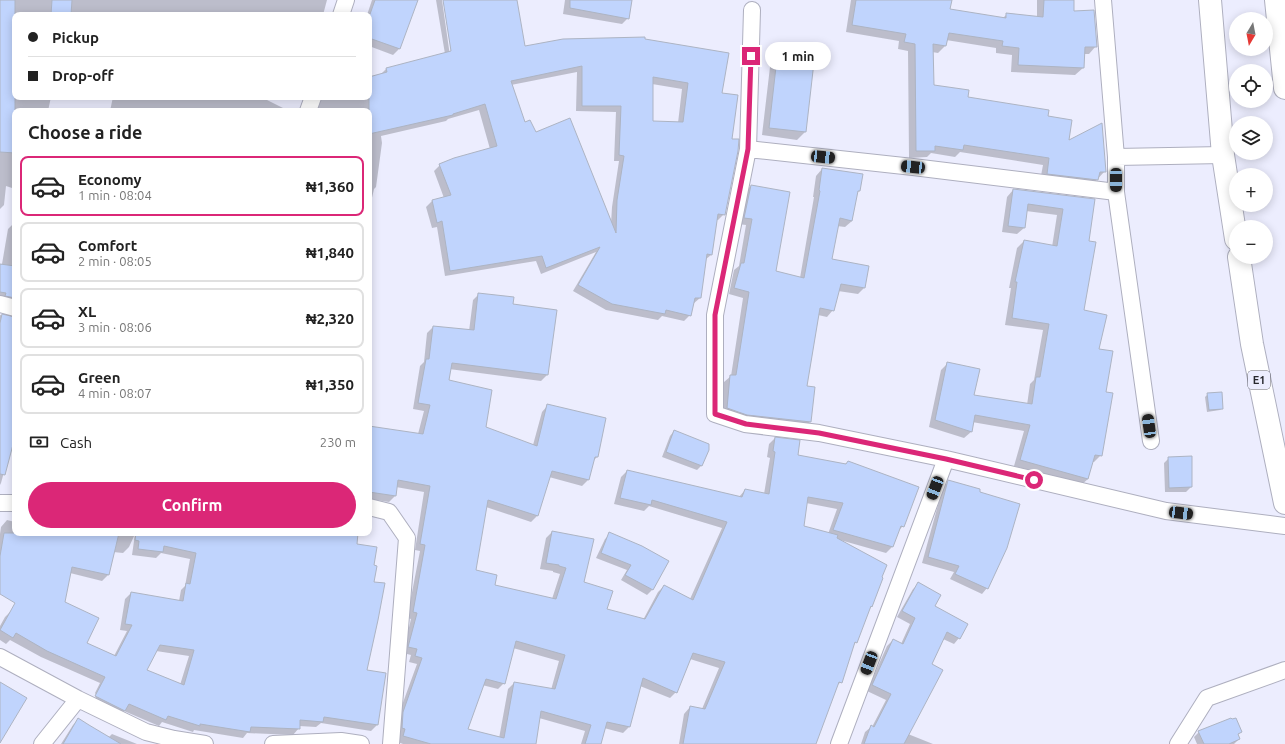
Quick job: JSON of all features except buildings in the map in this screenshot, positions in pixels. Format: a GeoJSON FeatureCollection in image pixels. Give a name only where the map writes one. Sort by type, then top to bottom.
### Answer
{"type":"FeatureCollection","features":[{"type":"Feature","properties":{"kind":"highway"},"geometry":{"type":"LineString","coordinates":[[1210,0],[1223,155],[1233,220]]}},
{"type":"Feature","properties":{"kind":"highway"},"geometry":{"type":"LineString","coordinates":[[1276,0],[1285,88]]}},
{"type":"Feature","properties":{"kind":"highway","name":"E1"},"geometry":{"type":"LineString","coordinates":[[1240,264],[1252,344],[1285,503]]}},
{"type":"Feature","properties":{"kind":"street"},"geometry":{"type":"LineString","coordinates":[[342,12],[346,0]]}},
{"type":"Feature","properties":{"kind":"street"},"geometry":{"type":"LineString","coordinates":[[1103,0],[1116,157],[1116,192],[1151,441]]}},
{"type":"Feature","properties":{"kind":"street"},"geometry":{"type":"LineString","coordinates":[[752,10],[748,149],[715,315],[715,414],[746,424],[819,433],[946,459],[1166,511],[1285,526]]}},
{"type":"Feature","properties":{"kind":"street"},"geometry":{"type":"LineString","coordinates":[[748,149],[913,167],[1116,192]]}},
{"type":"Feature","properties":{"kind":"street"},"geometry":{"type":"LineString","coordinates":[[1116,157],[1223,155]]}},
{"type":"Feature","properties":{"kind":"street"},"geometry":{"type":"LineString","coordinates":[[0,304],[12,307]]}},
{"type":"Feature","properties":{"kind":"street"},"geometry":{"type":"LineString","coordinates":[[839,744],[946,459]]}},
{"type":"Feature","properties":{"kind":"street"},"geometry":{"type":"LineString","coordinates":[[0,504],[12,504]]}},
{"type":"Feature","properties":{"kind":"street"},"geometry":{"type":"LineString","coordinates":[[372,508],[389,512],[407,538],[391,744]]}},
{"type":"Feature","properties":{"kind":"street"},"geometry":{"type":"LineString","coordinates":[[0,657],[78,699],[146,732],[174,739],[205,744]]}},
{"type":"Feature","properties":{"kind":"street"},"geometry":{"type":"LineString","coordinates":[[1178,744],[1207,698],[1285,670]]}},
{"type":"Feature","properties":{"kind":"street"},"geometry":{"type":"LineString","coordinates":[[42,744],[78,699]]}},
{"type":"Feature","properties":{"kind":"street"},"geometry":{"type":"LineString","coordinates":[[274,744],[341,741],[361,744]]}},
{"type":"Feature","properties":{"kind":"route"},"geometry":{"type":"LineString","coordinates":[[751,56],[748,149],[715,315],[715,414],[746,424],[819,433],[946,459],[1034,480]]}}]}
